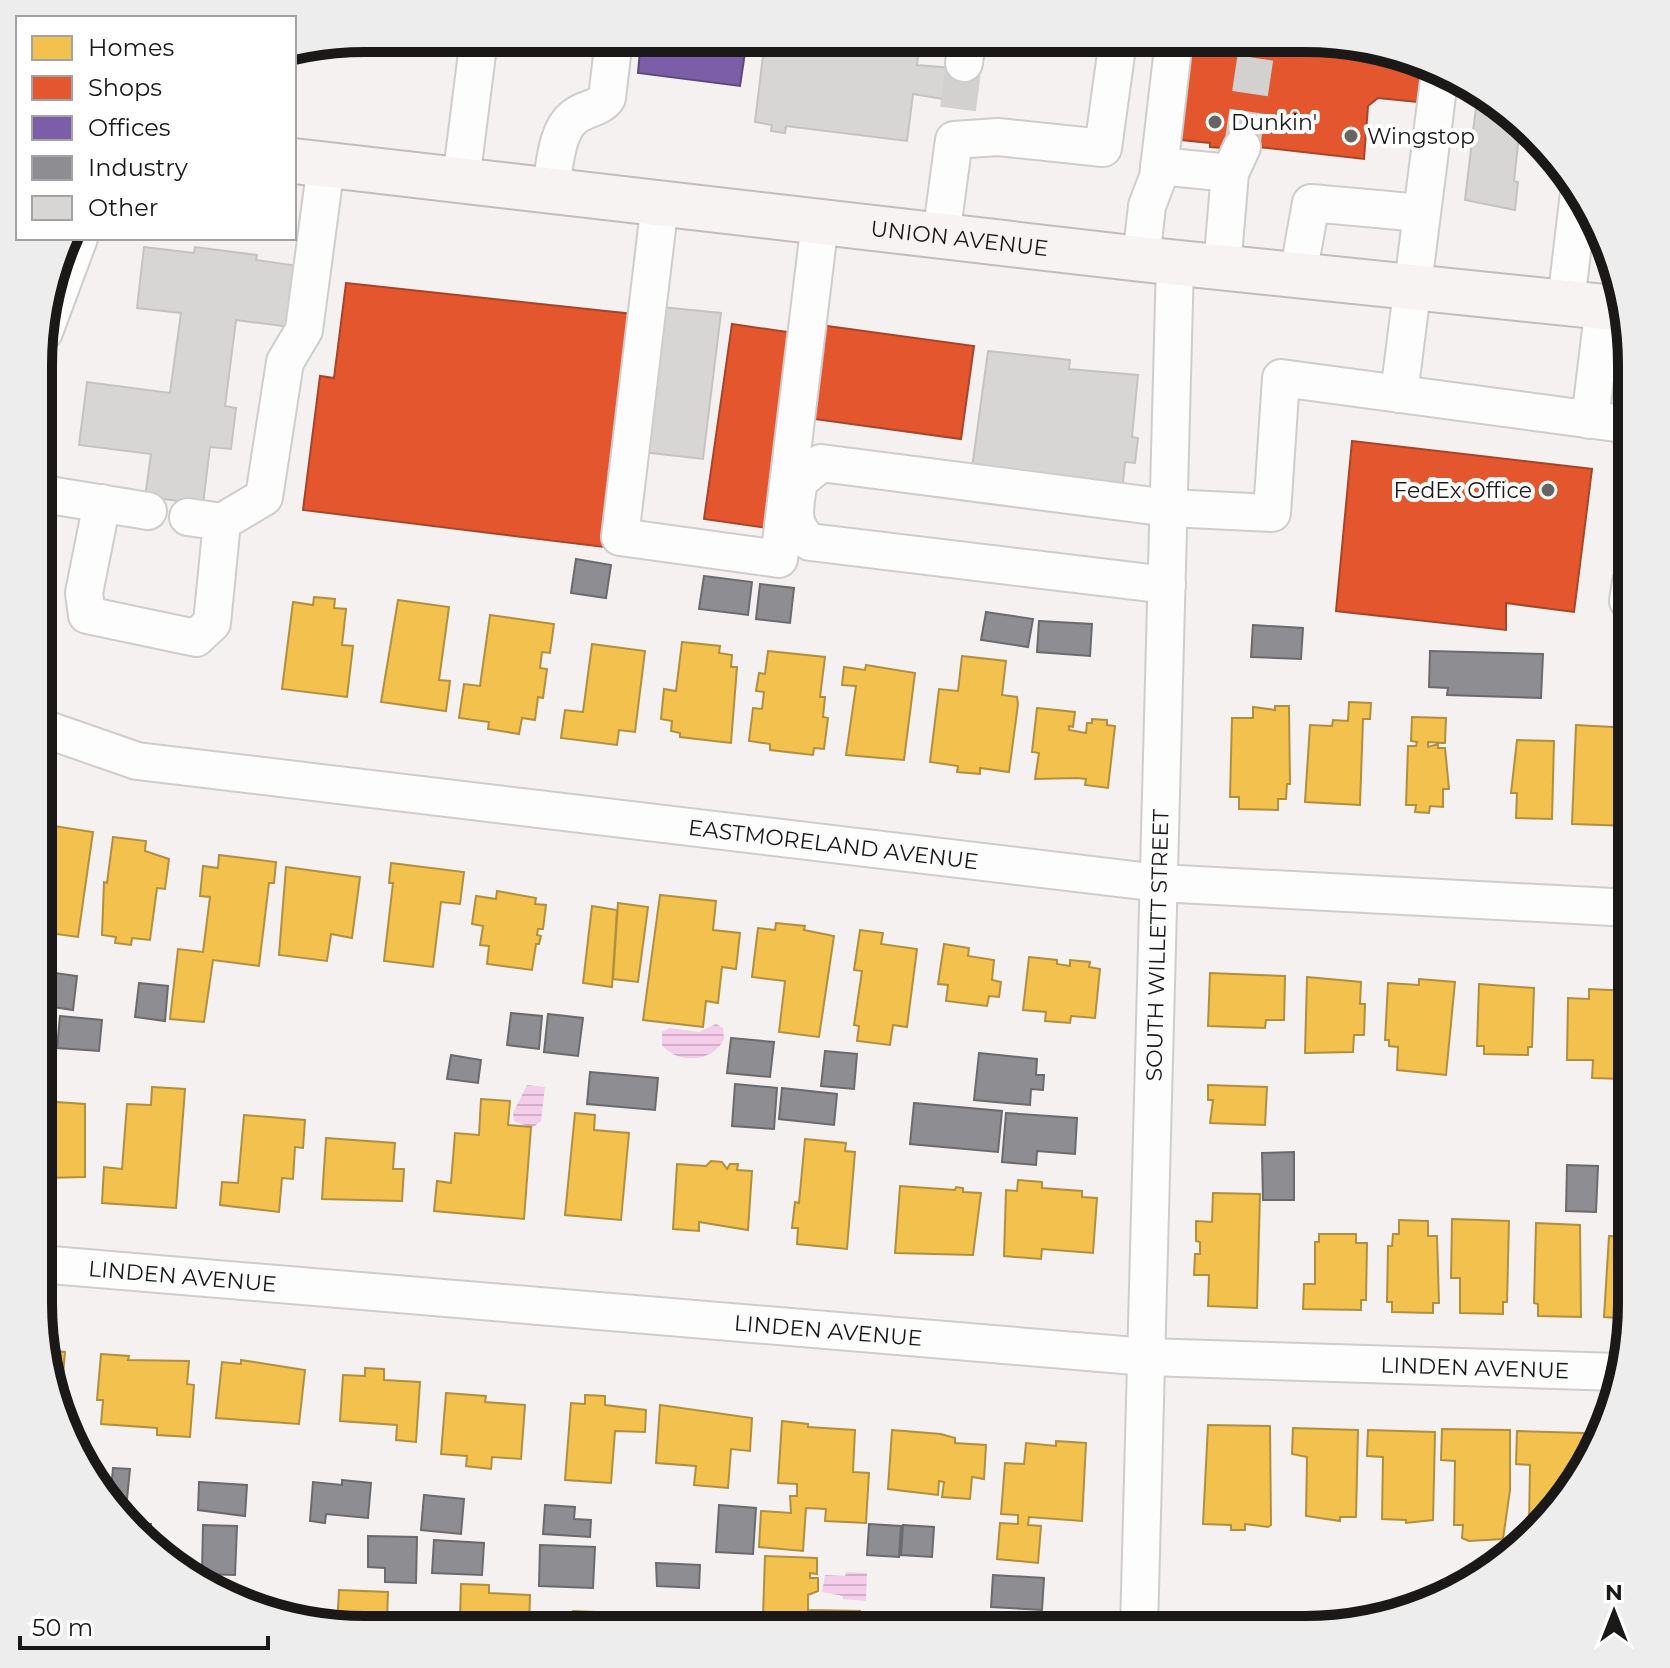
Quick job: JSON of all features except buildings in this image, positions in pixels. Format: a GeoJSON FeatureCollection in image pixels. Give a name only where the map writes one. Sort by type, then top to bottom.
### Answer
{"type":"FeatureCollection","features":[{"type":"Feature","properties":{"kind":"main road","name":"UNION AVENUE"},"geometry":{"type":"LineString","coordinates":[[310,163],[1158,261],[1598,305]]}},
{"type":"Feature","properties":{"kind":"street"},"geometry":{"type":"LineString","coordinates":[[461,180],[477,52]]}},
{"type":"Feature","properties":{"kind":"street"},"geometry":{"type":"LineString","coordinates":[[550,191],[563,131],[573,117],[601,105],[607,98],[612,52]]}},
{"type":"Feature","properties":{"kind":"street"},"geometry":{"type":"LineString","coordinates":[[941,236],[956,124],[998,137],[1103,148],[1116,52]]}},
{"type":"Feature","properties":{"kind":"street","name":"SOUTH WILLETT STREET"},"geometry":{"type":"LineString","coordinates":[[1139,1616],[1169,508],[1158,261],[1147,206],[1159,166],[1173,52]]}},
{"type":"Feature","properties":{"kind":"street"},"geometry":{"type":"LineString","coordinates":[[1399,394],[1439,82]]}},
{"type":"Feature","properties":{"kind":"street"},"geometry":{"type":"LineString","coordinates":[[1159,166],[1236,160],[1222,268]]}},
{"type":"Feature","properties":{"kind":"street"},"geometry":{"type":"LineString","coordinates":[[102,503],[84,593],[87,615],[196,638],[212,623],[205,519],[264,497],[285,362],[304,330],[310,163]]}},
{"type":"Feature","properties":{"kind":"street"},"geometry":{"type":"LineString","coordinates":[[660,203],[620,537],[779,559],[820,222]]}},
{"type":"Feature","properties":{"kind":"street"},"geometry":{"type":"LineString","coordinates":[[1298,275],[1311,203],[1421,213]]}},
{"type":"Feature","properties":{"kind":"street"},"geometry":{"type":"LineString","coordinates":[[1584,222],[1598,305],[1590,420]]}},
{"type":"Feature","properties":{"kind":"street"},"geometry":{"type":"LineString","coordinates":[[1167,585],[810,542],[798,532],[793,518],[799,481],[821,463],[1169,508],[1272,513],[1281,378],[1618,423]]}},
{"type":"Feature","properties":{"kind":"street"},"geometry":{"type":"LineString","coordinates":[[52,495],[148,511]]}},
{"type":"Feature","properties":{"kind":"street","name":"EASTMORELAND AVENUE"},"geometry":{"type":"LineString","coordinates":[[52,731],[137,761],[1159,883],[1618,907]]}},
{"type":"Feature","properties":{"kind":"street","name":"LINDEN AVENUE"},"geometry":{"type":"LineString","coordinates":[[52,1265],[1147,1357],[1610,1372]]}},
{"type":"Feature","properties":{"kind":"shaded area"},"geometry":{"type":"Polygon","coordinates":[[[716,1024],[723,1028],[724,1038],[720,1046],[705,1056],[677,1056],[662,1045],[662,1032],[670,1028],[699,1032],[716,1024]]]}},
{"type":"Feature","properties":{"kind":"shaded area"},"geometry":{"type":"Polygon","coordinates":[[[527,1085],[545,1087],[541,1121],[532,1128],[514,1121],[513,1113],[527,1085]]]}},
{"type":"Feature","properties":{"kind":"shaded area"},"geometry":{"type":"Polygon","coordinates":[[[846,1572],[867,1573],[866,1601],[843,1599],[843,1596],[822,1592],[825,1575],[845,1576],[846,1572]]]}},
{"type":"Feature","properties":{"kind":"tunnel"},"geometry":{"type":"LineString","coordinates":[[1242,147],[1256,52]]}},
{"type":"Feature","properties":{"kind":"tunnel"},"geometry":{"type":"LineString","coordinates":[[958,109],[964,63]]}},
{"type":"Feature","properties":{"kind":"place","name":"Dunkin'"},"geometry":{"type":"Point","coordinates":[1215,122]}},
{"type":"Feature","properties":{"kind":"place","name":"Wingstop"},"geometry":{"type":"Point","coordinates":[1351,136]}},
{"type":"Feature","properties":{"kind":"place","name":"FedEx Office"},"geometry":{"type":"Point","coordinates":[1548,490]}}]}
